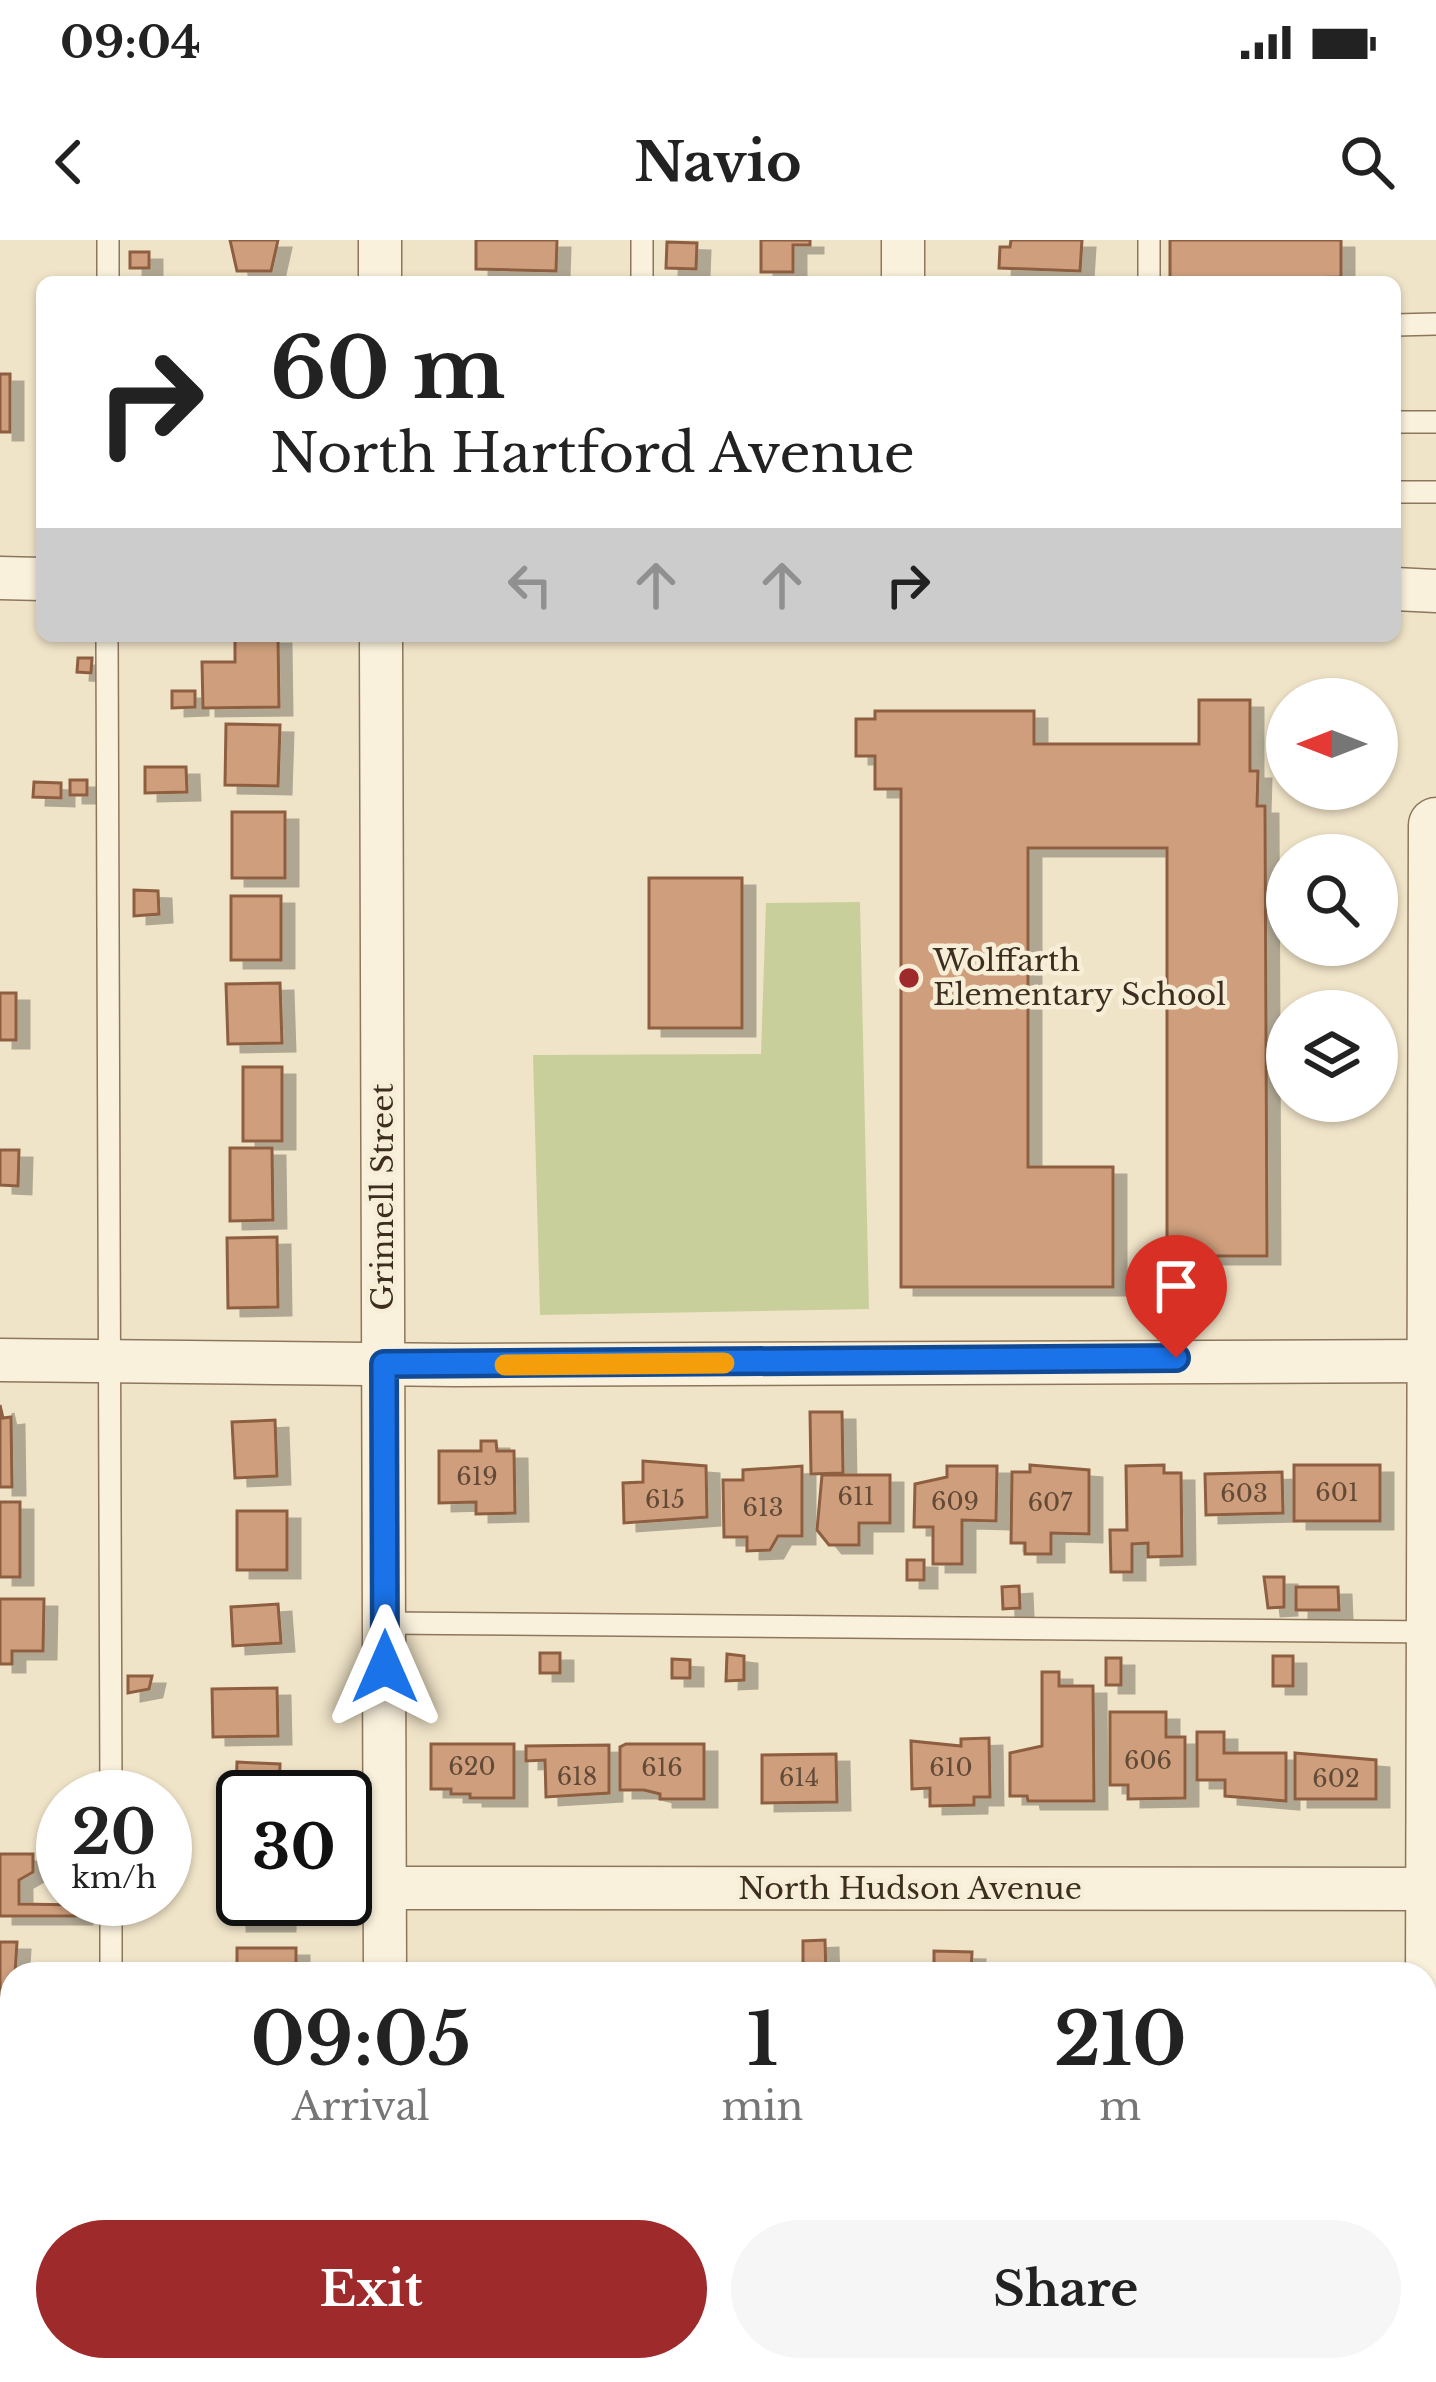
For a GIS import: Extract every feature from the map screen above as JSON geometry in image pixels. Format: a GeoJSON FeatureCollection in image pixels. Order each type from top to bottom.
{"type":"FeatureCollection","features":[{"type":"Feature","properties":{"kind":"street"},"geometry":{"type":"LineString","coordinates":[[380,240],[380,276]]}},
{"type":"Feature","properties":{"kind":"street"},"geometry":{"type":"LineString","coordinates":[[903,240],[903,276]]}},
{"type":"Feature","properties":{"kind":"street"},"geometry":{"type":"LineString","coordinates":[[0,578],[36,579]]}},
{"type":"Feature","properties":{"kind":"street"},"geometry":{"type":"LineString","coordinates":[[1401,589],[1436,591]]}},
{"type":"Feature","properties":{"kind":"street","name":"Grinnell Street"},"geometry":{"type":"LineString","coordinates":[[381,642],[385,1962]]}},
{"type":"Feature","properties":{"kind":"street"},"geometry":{"type":"LineString","coordinates":[[1433,1962],[1436,825]]}},
{"type":"Feature","properties":{"kind":"street"},"geometry":{"type":"LineString","coordinates":[[0,1360],[384,1364],[1434,1360]]}},
{"type":"Feature","properties":{"kind":"street","name":"North Hudson Avenue"},"geometry":{"type":"LineString","coordinates":[[385,1888],[1434,1889]]}},
{"type":"Feature","properties":{"kind":"lane"},"geometry":{"type":"LineString","coordinates":[[108,240],[108,276]]}},
{"type":"Feature","properties":{"kind":"lane"},"geometry":{"type":"LineString","coordinates":[[642,240],[642,276]]}},
{"type":"Feature","properties":{"kind":"lane"},"geometry":{"type":"LineString","coordinates":[[1149,240],[1149,276]]}},
{"type":"Feature","properties":{"kind":"lane"},"geometry":{"type":"LineString","coordinates":[[1401,325],[1436,324]]}},
{"type":"Feature","properties":{"kind":"lane"},"geometry":{"type":"LineString","coordinates":[[1401,422],[1436,422]]}},
{"type":"Feature","properties":{"kind":"lane"},"geometry":{"type":"LineString","coordinates":[[1401,492],[1436,492]]}},
{"type":"Feature","properties":{"kind":"lane"},"geometry":{"type":"LineString","coordinates":[[107,642],[111,1770]]}},
{"type":"Feature","properties":{"kind":"lane"},"geometry":{"type":"LineString","coordinates":[[385,1623],[1434,1613]]}},
{"type":"Feature","properties":{"kind":"lane"},"geometry":{"type":"LineString","coordinates":[[111,1926],[111,1962]]}},
{"type":"Feature","properties":{"kind":"green space"},"geometry":{"type":"Polygon","coordinates":[[[860,902],[869,1309],[540,1315],[533,1055],[761,1054],[766,903],[860,902]]]}},
{"type":"Feature","properties":{"kind":"building"},"geometry":{"type":"Polygon","coordinates":[[[230,240],[278,240],[271,271],[237,271],[230,240]]]}},
{"type":"Feature","properties":{"kind":"building"},"geometry":{"type":"Polygon","coordinates":[[[476,240],[557,240],[556,271],[476,269],[476,240]]]}},
{"type":"Feature","properties":{"kind":"building"},"geometry":{"type":"Polygon","coordinates":[[[761,240],[810,240],[810,245],[793,245],[793,272],[761,272],[761,240]]]}},
{"type":"Feature","properties":{"kind":"building"},"geometry":{"type":"Polygon","coordinates":[[[1011,240],[1082,240],[1080,271],[999,268],[1000,247],[1010,247],[1011,240]]]}},
{"type":"Feature","properties":{"kind":"building"},"geometry":{"type":"Polygon","coordinates":[[[1170,240],[1341,240],[1341,276],[1170,276],[1170,240]]]}},
{"type":"Feature","properties":{"kind":"building"},"geometry":{"type":"Polygon","coordinates":[[[667,242],[697,243],[696,269],[666,268],[667,242]]]}},
{"type":"Feature","properties":{"kind":"building"},"geometry":{"type":"Polygon","coordinates":[[[130,252],[149,252],[149,268],[130,268],[130,252]]]}},
{"type":"Feature","properties":{"kind":"building"},"geometry":{"type":"Polygon","coordinates":[[[0,374],[10,374],[10,432],[0,432],[0,374]]]}},
{"type":"Feature","properties":{"kind":"building"},"geometry":{"type":"Polygon","coordinates":[[[235,642],[278,642],[279,707],[203,708],[202,662],[235,662],[235,642]]]}},
{"type":"Feature","properties":{"kind":"building"},"geometry":{"type":"Polygon","coordinates":[[[78,658],[92,658],[91,673],[77,672],[78,658]]]}},
{"type":"Feature","properties":{"kind":"building"},"geometry":{"type":"Polygon","coordinates":[[[172,691],[195,691],[195,707],[172,708],[172,691]]]}},
{"type":"Feature","properties":{"kind":"building"},"geometry":{"type":"Polygon","coordinates":[[[1199,700],[1250,700],[1250,771],[1258,771],[1257,806],[1265,806],[1267,1256],[1167,1256],[1167,848],[1028,848],[1028,1167],[1113,1167],[1113,1287],[901,1287],[901,789],[875,789],[875,756],[856,756],[856,719],[875,719],[875,711],[1034,711],[1034,744],[1199,744],[1199,700]]]}},
{"type":"Feature","properties":{"kind":"building"},"geometry":{"type":"Polygon","coordinates":[[[226,724],[280,725],[278,786],[225,785],[226,724]]]}},
{"type":"Feature","properties":{"kind":"building"},"geometry":{"type":"Polygon","coordinates":[[[145,767],[186,767],[187,792],[145,793],[145,767]]]}},
{"type":"Feature","properties":{"kind":"building"},"geometry":{"type":"Polygon","coordinates":[[[70,780],[87,780],[87,795],[70,795],[70,780]]]}},
{"type":"Feature","properties":{"kind":"building"},"geometry":{"type":"Polygon","coordinates":[[[34,782],[61,783],[61,798],[33,797],[34,782]]]}},
{"type":"Feature","properties":{"kind":"building"},"geometry":{"type":"Polygon","coordinates":[[[232,812],[285,812],[285,878],[232,878],[232,812]]]}},
{"type":"Feature","properties":{"kind":"building"},"geometry":{"type":"Polygon","coordinates":[[[649,878],[742,878],[742,1028],[649,1028],[649,878]]]}},
{"type":"Feature","properties":{"kind":"building"},"geometry":{"type":"Polygon","coordinates":[[[134,890],[158,891],[159,914],[134,916],[134,890]]]}},
{"type":"Feature","properties":{"kind":"building"},"geometry":{"type":"Polygon","coordinates":[[[231,896],[281,896],[281,960],[231,960],[231,896]]]}},
{"type":"Feature","properties":{"kind":"building"},"geometry":{"type":"Polygon","coordinates":[[[280,983],[282,1043],[228,1044],[226,984],[280,983]]]}},
{"type":"Feature","properties":{"kind":"building"},"geometry":{"type":"Polygon","coordinates":[[[0,993],[16,993],[16,1040],[0,1040],[0,993]]]}},
{"type":"Feature","properties":{"kind":"building"},"geometry":{"type":"Polygon","coordinates":[[[243,1067],[282,1067],[282,1141],[243,1141],[243,1067]]]}},
{"type":"Feature","properties":{"kind":"building"},"geometry":{"type":"Polygon","coordinates":[[[230,1148],[272,1148],[273,1220],[230,1221],[230,1148]]]}},
{"type":"Feature","properties":{"kind":"building"},"geometry":{"type":"Polygon","coordinates":[[[0,1150],[19,1150],[18,1186],[0,1185],[0,1150]]]}},
{"type":"Feature","properties":{"kind":"building"},"geometry":{"type":"Polygon","coordinates":[[[277,1237],[278,1307],[228,1308],[227,1238],[277,1237]]]}},
{"type":"Feature","properties":{"kind":"building"},"geometry":{"type":"Polygon","coordinates":[[[0,1405],[3,1418],[11,1417],[12,1487],[0,1487],[0,1405]]]}},
{"type":"Feature","properties":{"kind":"building"},"geometry":{"type":"Polygon","coordinates":[[[810,1412],[842,1412],[843,1473],[811,1474],[810,1412]]]}},
{"type":"Feature","properties":{"kind":"building"},"geometry":{"type":"Polygon","coordinates":[[[275,1420],[277,1476],[235,1478],[232,1422],[275,1420]]]}},
{"type":"Feature","properties":{"kind":"building"},"geometry":{"type":"Polygon","coordinates":[[[481,1441],[496,1441],[497,1451],[514,1451],[515,1513],[476,1514],[476,1502],[439,1503],[439,1451],[481,1451],[481,1441]]]}},
{"type":"Feature","properties":{"kind":"building"},"geometry":{"type":"Polygon","coordinates":[[[643,1461],[706,1466],[707,1517],[624,1523],[623,1483],[643,1482],[643,1461]]]}},
{"type":"Feature","properties":{"kind":"building"},"geometry":{"type":"Polygon","coordinates":[[[1030,1465],[1089,1470],[1089,1534],[1051,1533],[1051,1554],[1025,1554],[1025,1543],[1011,1543],[1012,1472],[1030,1472],[1030,1465]]]}},
{"type":"Feature","properties":{"kind":"building"},"geometry":{"type":"Polygon","coordinates":[[[1164,1465],[1164,1473],[1181,1473],[1182,1556],[1148,1557],[1148,1543],[1132,1544],[1132,1572],[1111,1572],[1110,1530],[1127,1530],[1126,1466],[1164,1465]]]}},
{"type":"Feature","properties":{"kind":"building"},"geometry":{"type":"Polygon","coordinates":[[[1294,1465],[1380,1465],[1380,1521],[1294,1521],[1294,1465]]]}},
{"type":"Feature","properties":{"kind":"building"},"geometry":{"type":"Polygon","coordinates":[[[802,1466],[802,1536],[778,1536],[770,1550],[747,1551],[747,1537],[724,1537],[723,1480],[743,1480],[743,1470],[802,1466]]]}},
{"type":"Feature","properties":{"kind":"building"},"geometry":{"type":"Polygon","coordinates":[[[947,1466],[997,1466],[996,1521],[962,1520],[962,1564],[933,1564],[933,1527],[914,1527],[915,1484],[947,1477],[947,1466]]]}},
{"type":"Feature","properties":{"kind":"building"},"geometry":{"type":"Polygon","coordinates":[[[1282,1472],[1283,1513],[1206,1515],[1205,1474],[1282,1472]]]}},
{"type":"Feature","properties":{"kind":"building"},"geometry":{"type":"Polygon","coordinates":[[[822,1475],[890,1475],[890,1523],[859,1523],[859,1545],[829,1545],[817,1530],[822,1475]]]}},
{"type":"Feature","properties":{"kind":"building"},"geometry":{"type":"Polygon","coordinates":[[[0,1502],[20,1502],[20,1577],[0,1577],[0,1502]]]}},
{"type":"Feature","properties":{"kind":"building"},"geometry":{"type":"Polygon","coordinates":[[[237,1511],[287,1511],[287,1570],[237,1570],[237,1511]]]}},
{"type":"Feature","properties":{"kind":"building"},"geometry":{"type":"Polygon","coordinates":[[[907,1560],[924,1560],[924,1580],[907,1580],[907,1560]]]}},
{"type":"Feature","properties":{"kind":"building"},"geometry":{"type":"Polygon","coordinates":[[[1264,1577],[1284,1577],[1284,1607],[1268,1608],[1264,1577]]]}},
{"type":"Feature","properties":{"kind":"building"},"geometry":{"type":"Polygon","coordinates":[[[1019,1586],[1020,1608],[1003,1609],[1002,1587],[1019,1586]]]}},
{"type":"Feature","properties":{"kind":"building"},"geometry":{"type":"Polygon","coordinates":[[[1296,1587],[1338,1587],[1339,1610],[1296,1610],[1296,1587]]]}},
{"type":"Feature","properties":{"kind":"building"},"geometry":{"type":"Polygon","coordinates":[[[0,1599],[44,1599],[43,1651],[12,1651],[12,1664],[0,1664],[0,1599]]]}},
{"type":"Feature","properties":{"kind":"building"},"geometry":{"type":"Polygon","coordinates":[[[278,1604],[281,1643],[233,1646],[231,1607],[278,1604]]]}},
{"type":"Feature","properties":{"kind":"building"},"geometry":{"type":"Polygon","coordinates":[[[540,1653],[560,1653],[560,1673],[540,1673],[540,1653]]]}},
{"type":"Feature","properties":{"kind":"building"},"geometry":{"type":"Polygon","coordinates":[[[727,1654],[744,1656],[744,1680],[726,1681],[727,1654]]]}},
{"type":"Feature","properties":{"kind":"building"},"geometry":{"type":"Polygon","coordinates":[[[1273,1656],[1293,1656],[1293,1686],[1273,1686],[1273,1656]]]}},
{"type":"Feature","properties":{"kind":"building"},"geometry":{"type":"Polygon","coordinates":[[[1106,1658],[1121,1658],[1121,1685],[1106,1685],[1106,1658]]]}},
{"type":"Feature","properties":{"kind":"building"},"geometry":{"type":"Polygon","coordinates":[[[672,1659],[690,1660],[690,1678],[672,1678],[672,1659]]]}},
{"type":"Feature","properties":{"kind":"building"},"geometry":{"type":"Polygon","coordinates":[[[1042,1672],[1059,1672],[1059,1686],[1093,1686],[1094,1801],[1028,1801],[1027,1796],[1010,1796],[1010,1753],[1042,1746],[1042,1672]]]}},
{"type":"Feature","properties":{"kind":"building"},"geometry":{"type":"Polygon","coordinates":[[[128,1676],[152,1676],[149,1689],[128,1693],[128,1676]]]}},
{"type":"Feature","properties":{"kind":"building"},"geometry":{"type":"Polygon","coordinates":[[[277,1688],[278,1736],[213,1737],[212,1689],[277,1688]]]}},
{"type":"Feature","properties":{"kind":"building"},"geometry":{"type":"Polygon","coordinates":[[[1110,1712],[1166,1712],[1166,1737],[1185,1737],[1185,1798],[1128,1799],[1128,1785],[1110,1785],[1110,1712]]]}},
{"type":"Feature","properties":{"kind":"building"},"geometry":{"type":"Polygon","coordinates":[[[1197,1732],[1224,1732],[1224,1753],[1286,1753],[1286,1801],[1225,1796],[1225,1780],[1197,1780],[1197,1732]]]}},
{"type":"Feature","properties":{"kind":"building"},"geometry":{"type":"Polygon","coordinates":[[[989,1738],[990,1797],[974,1797],[974,1805],[930,1806],[930,1788],[912,1789],[911,1741],[961,1746],[961,1739],[989,1738]]]}},
{"type":"Feature","properties":{"kind":"building"},"geometry":{"type":"Polygon","coordinates":[[[431,1744],[514,1744],[514,1798],[470,1798],[470,1794],[451,1794],[451,1789],[431,1789],[431,1744]]]}},
{"type":"Feature","properties":{"kind":"building"},"geometry":{"type":"Polygon","coordinates":[[[704,1744],[704,1799],[660,1799],[660,1794],[644,1790],[620,1790],[620,1747],[704,1744]]]}},
{"type":"Feature","properties":{"kind":"building"},"geometry":{"type":"Polygon","coordinates":[[[609,1745],[609,1793],[546,1797],[545,1760],[526,1761],[526,1746],[609,1745]]]}},
{"type":"Feature","properties":{"kind":"building"},"geometry":{"type":"Polygon","coordinates":[[[1295,1753],[1376,1760],[1376,1799],[1295,1799],[1295,1753]]]}},
{"type":"Feature","properties":{"kind":"building"},"geometry":{"type":"Polygon","coordinates":[[[836,1754],[837,1802],[762,1803],[762,1755],[836,1754]]]}},
{"type":"Feature","properties":{"kind":"building"},"geometry":{"type":"Polygon","coordinates":[[[237,1762],[280,1764],[280,1770],[237,1770],[237,1762]]]}},
{"type":"Feature","properties":{"kind":"building"},"geometry":{"type":"Polygon","coordinates":[[[0,1854],[33,1854],[33,1872],[19,1880],[19,1904],[36,1904],[36,1916],[0,1916],[0,1854]]]}},
{"type":"Feature","properties":{"kind":"building"},"geometry":{"type":"Polygon","coordinates":[[[825,1940],[826,1962],[803,1962],[803,1941],[825,1940]]]}},
{"type":"Feature","properties":{"kind":"building"},"geometry":{"type":"Polygon","coordinates":[[[0,1942],[17,1942],[16,1962],[0,1962],[0,1942]]]}},
{"type":"Feature","properties":{"kind":"building"},"geometry":{"type":"Polygon","coordinates":[[[237,1948],[296,1948],[296,1962],[237,1962],[237,1948]]]}},
{"type":"Feature","properties":{"kind":"building"},"geometry":{"type":"Polygon","coordinates":[[[934,1951],[972,1952],[972,1962],[934,1962],[934,1951]]]}},
{"type":"Feature","properties":{"kind":"slow traffic"},"geometry":{"type":"LineString","coordinates":[[505,1365],[724,1363]]}},
{"type":"Feature","properties":{"kind":"place","name":"Wolffarth Elementary School"},"geometry":{"type":"Point","coordinates":[909,978]}},
{"type":"Feature","properties":{"kind":"route"},"geometry":{"type":"LineString","coordinates":[[385,1667],[384,1364],[1176,1358]]}}]}
